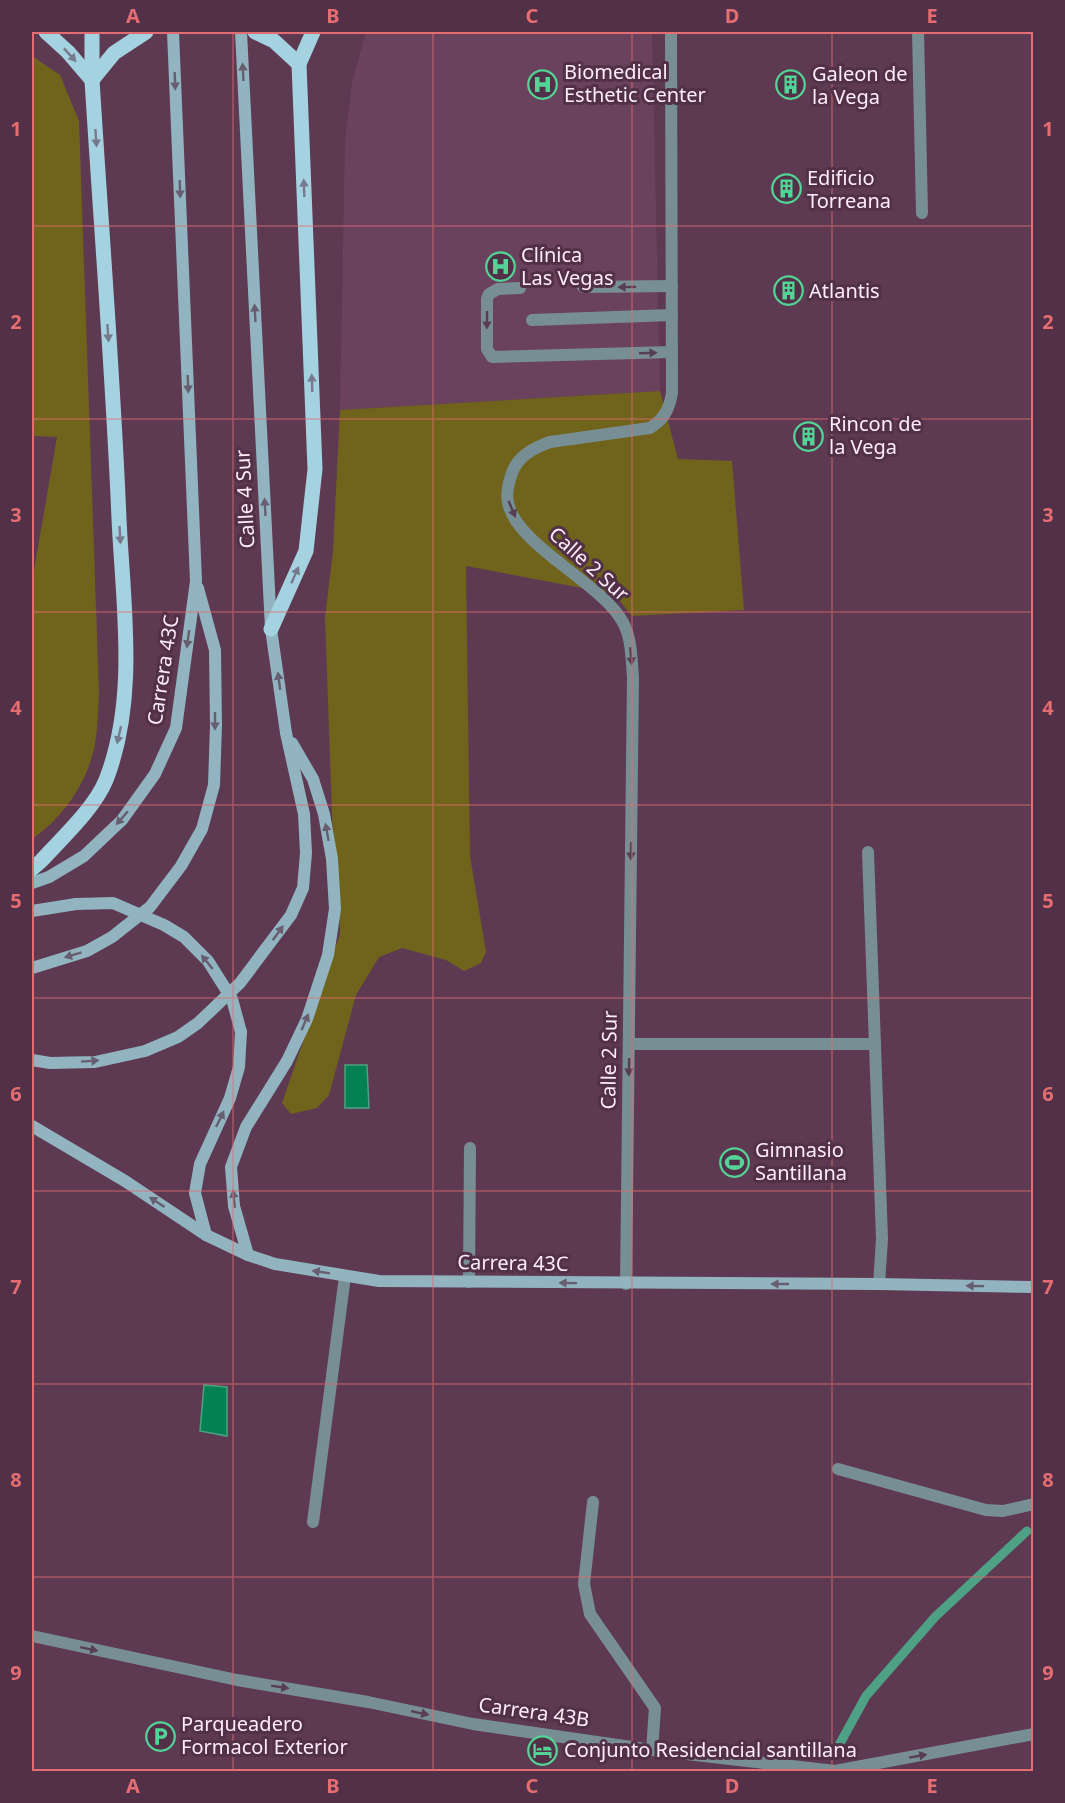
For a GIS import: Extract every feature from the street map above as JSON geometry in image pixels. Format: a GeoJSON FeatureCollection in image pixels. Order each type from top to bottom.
{"type":"FeatureCollection","features":[{"type":"Feature","properties":{"kind":"main road"},"geometry":{"type":"LineString","coordinates":[[45,32],[68,52],[92,80]]}},
{"type":"Feature","properties":{"kind":"main road"},"geometry":{"type":"LineString","coordinates":[[32,868],[41,861],[92,803],[105,782],[123,718],[127,677],[92,80],[92,32]]}},
{"type":"Feature","properties":{"kind":"main road"},"geometry":{"type":"LineString","coordinates":[[92,80],[114,53],[146,32]]}},
{"type":"Feature","properties":{"kind":"main road"},"geometry":{"type":"LineString","coordinates":[[32,968],[87,951],[112,937],[150,907],[181,866],[202,829],[214,784],[215,650],[196,581],[173,32]]}},
{"type":"Feature","properties":{"kind":"main road","name":"Calle 4 Sur"},"geometry":{"type":"LineString","coordinates":[[32,1060],[50,1063],[95,1062],[146,1051],[178,1037],[198,1023],[240,983],[291,915],[303,888],[306,854],[304,814],[286,733],[272,629],[241,32]]}},
{"type":"Feature","properties":{"kind":"main road"},"geometry":{"type":"LineString","coordinates":[[255,32],[274,40],[299,64]]}},
{"type":"Feature","properties":{"kind":"main road"},"geometry":{"type":"LineString","coordinates":[[272,629],[306,551],[315,469],[299,64],[313,32]]}},
{"type":"Feature","properties":{"kind":"main road","name":"Carrera 43C"},"geometry":{"type":"LineString","coordinates":[[32,883],[49,877],[84,856],[122,819],[155,774],[176,728],[196,581]]}},
{"type":"Feature","properties":{"kind":"main road"},"geometry":{"type":"LineString","coordinates":[[248,1255],[234,1206],[231,1167],[246,1127],[287,1061],[307,1019],[328,955],[335,909],[332,859],[324,814],[313,779],[286,733]]}},
{"type":"Feature","properties":{"kind":"main road"},"geometry":{"type":"LineString","coordinates":[[32,911],[76,904],[112,903],[164,925],[184,937],[208,961],[232,999],[242,1032],[239,1067],[230,1098],[200,1164],[195,1193],[206,1234]]}},
{"type":"Feature","properties":{"kind":"main road","name":"Carrera 43C"},"geometry":{"type":"LineString","coordinates":[[32,1125],[125,1181],[206,1234],[248,1255],[275,1264],[379,1281],[1034,1287]]}},
{"type":"Feature","properties":{"kind":"street","name":"Calle 2 Sur"},"geometry":{"type":"LineString","coordinates":[[626,1284],[633,677],[629,635],[619,616],[601,596],[534,542],[519,524],[508,504],[507,488],[512,470],[522,456],[536,447],[550,442],[650,428],[661,421],[670,408],[672,393],[671,32]]}},
{"type":"Feature","properties":{"kind":"street"},"geometry":{"type":"LineString","coordinates":[[918,32],[922,213]]}},
{"type":"Feature","properties":{"kind":"street"},"geometry":{"type":"LineString","coordinates":[[583,287],[672,286]]}},
{"type":"Feature","properties":{"kind":"street"},"geometry":{"type":"LineString","coordinates":[[520,288],[498,289],[489,294],[487,299],[487,349],[492,357],[672,352]]}},
{"type":"Feature","properties":{"kind":"street"},"geometry":{"type":"LineString","coordinates":[[532,320],[672,315]]}},
{"type":"Feature","properties":{"kind":"street"},"geometry":{"type":"LineString","coordinates":[[868,852],[882,1239],[879,1284]]}},
{"type":"Feature","properties":{"kind":"street"},"geometry":{"type":"LineString","coordinates":[[629,1044],[875,1044]]}},
{"type":"Feature","properties":{"kind":"street"},"geometry":{"type":"LineString","coordinates":[[469,1282],[470,1148]]}},
{"type":"Feature","properties":{"kind":"street"},"geometry":{"type":"LineString","coordinates":[[313,1522],[345,1275]]}},
{"type":"Feature","properties":{"kind":"street"},"geometry":{"type":"LineString","coordinates":[[838,1469],[986,1510],[1003,1511],[1034,1504]]}},
{"type":"Feature","properties":{"kind":"street"},"geometry":{"type":"LineString","coordinates":[[593,1502],[584,1584],[590,1614],[655,1708],[652,1750]]}},
{"type":"Feature","properties":{"kind":"street","name":"Carrera 43B"},"geometry":{"type":"LineString","coordinates":[[32,1636],[237,1680],[368,1702],[473,1724],[652,1750],[835,1771],[1034,1734]]}},
{"type":"Feature","properties":{"kind":"shaded area","name":"Clínica Las Vegas"},"geometry":{"type":"Polygon","coordinates":[[[366,32],[652,32],[660,391],[340,410],[345,141],[352,83],[366,32]]]}},
{"type":"Feature","properties":{"kind":"shaded area"},"geometry":{"type":"Polygon","coordinates":[[[32,56],[60,75],[79,121],[99,693],[96,738],[87,772],[64,810],[32,839],[32,582],[57,437],[32,436],[32,56]]]}},
{"type":"Feature","properties":{"kind":"shaded area"},"geometry":{"type":"Polygon","coordinates":[[[660,391],[678,459],[732,461],[744,610],[632,616],[614,594],[466,566],[470,856],[486,952],[481,963],[464,971],[446,960],[402,948],[379,957],[356,995],[329,1095],[317,1108],[291,1114],[282,1103],[340,934],[339,884],[333,841],[325,618],[333,551],[340,410],[660,391]]]}},
{"type":"Feature","properties":{"kind":"shaded area"},"geometry":{"type":"Polygon","coordinates":[[[345,1065],[367,1065],[369,1108],[345,1108],[345,1065]]]}},
{"type":"Feature","properties":{"kind":"shaded area"},"geometry":{"type":"Polygon","coordinates":[[[204,1385],[227,1387],[227,1436],[200,1431],[204,1385]]]}},
{"type":"Feature","properties":{"kind":"waterway"},"geometry":{"type":"LineString","coordinates":[[838,1747],[866,1696],[935,1617],[1027,1531]]}},
{"type":"Feature","properties":{"kind":"place","name":"Biomedical Esthetic Center"},"geometry":{"type":"Point","coordinates":[543,84]}},
{"type":"Feature","properties":{"kind":"place","name":"Galeon de la Vega"},"geometry":{"type":"Point","coordinates":[791,85]}},
{"type":"Feature","properties":{"kind":"place","name":"Edificio Torreana"},"geometry":{"type":"Point","coordinates":[786,189]}},
{"type":"Feature","properties":{"kind":"place","name":"Clínica Las Vegas"},"geometry":{"type":"Point","coordinates":[500,266]}},
{"type":"Feature","properties":{"kind":"place","name":"Atlantis"},"geometry":{"type":"Point","coordinates":[788,291]}},
{"type":"Feature","properties":{"kind":"place","name":"Rincon de la Vega"},"geometry":{"type":"Point","coordinates":[808,436]}},
{"type":"Feature","properties":{"kind":"place","name":"Gimnasio Santillana"},"geometry":{"type":"Point","coordinates":[734,1162]}},
{"type":"Feature","properties":{"kind":"place","name":"Parqueadero Formacol Exterior"},"geometry":{"type":"Point","coordinates":[160,1736]}},
{"type":"Feature","properties":{"kind":"place","name":"Conjunto Residencial santillana"},"geometry":{"type":"Point","coordinates":[543,1750]}}]}
